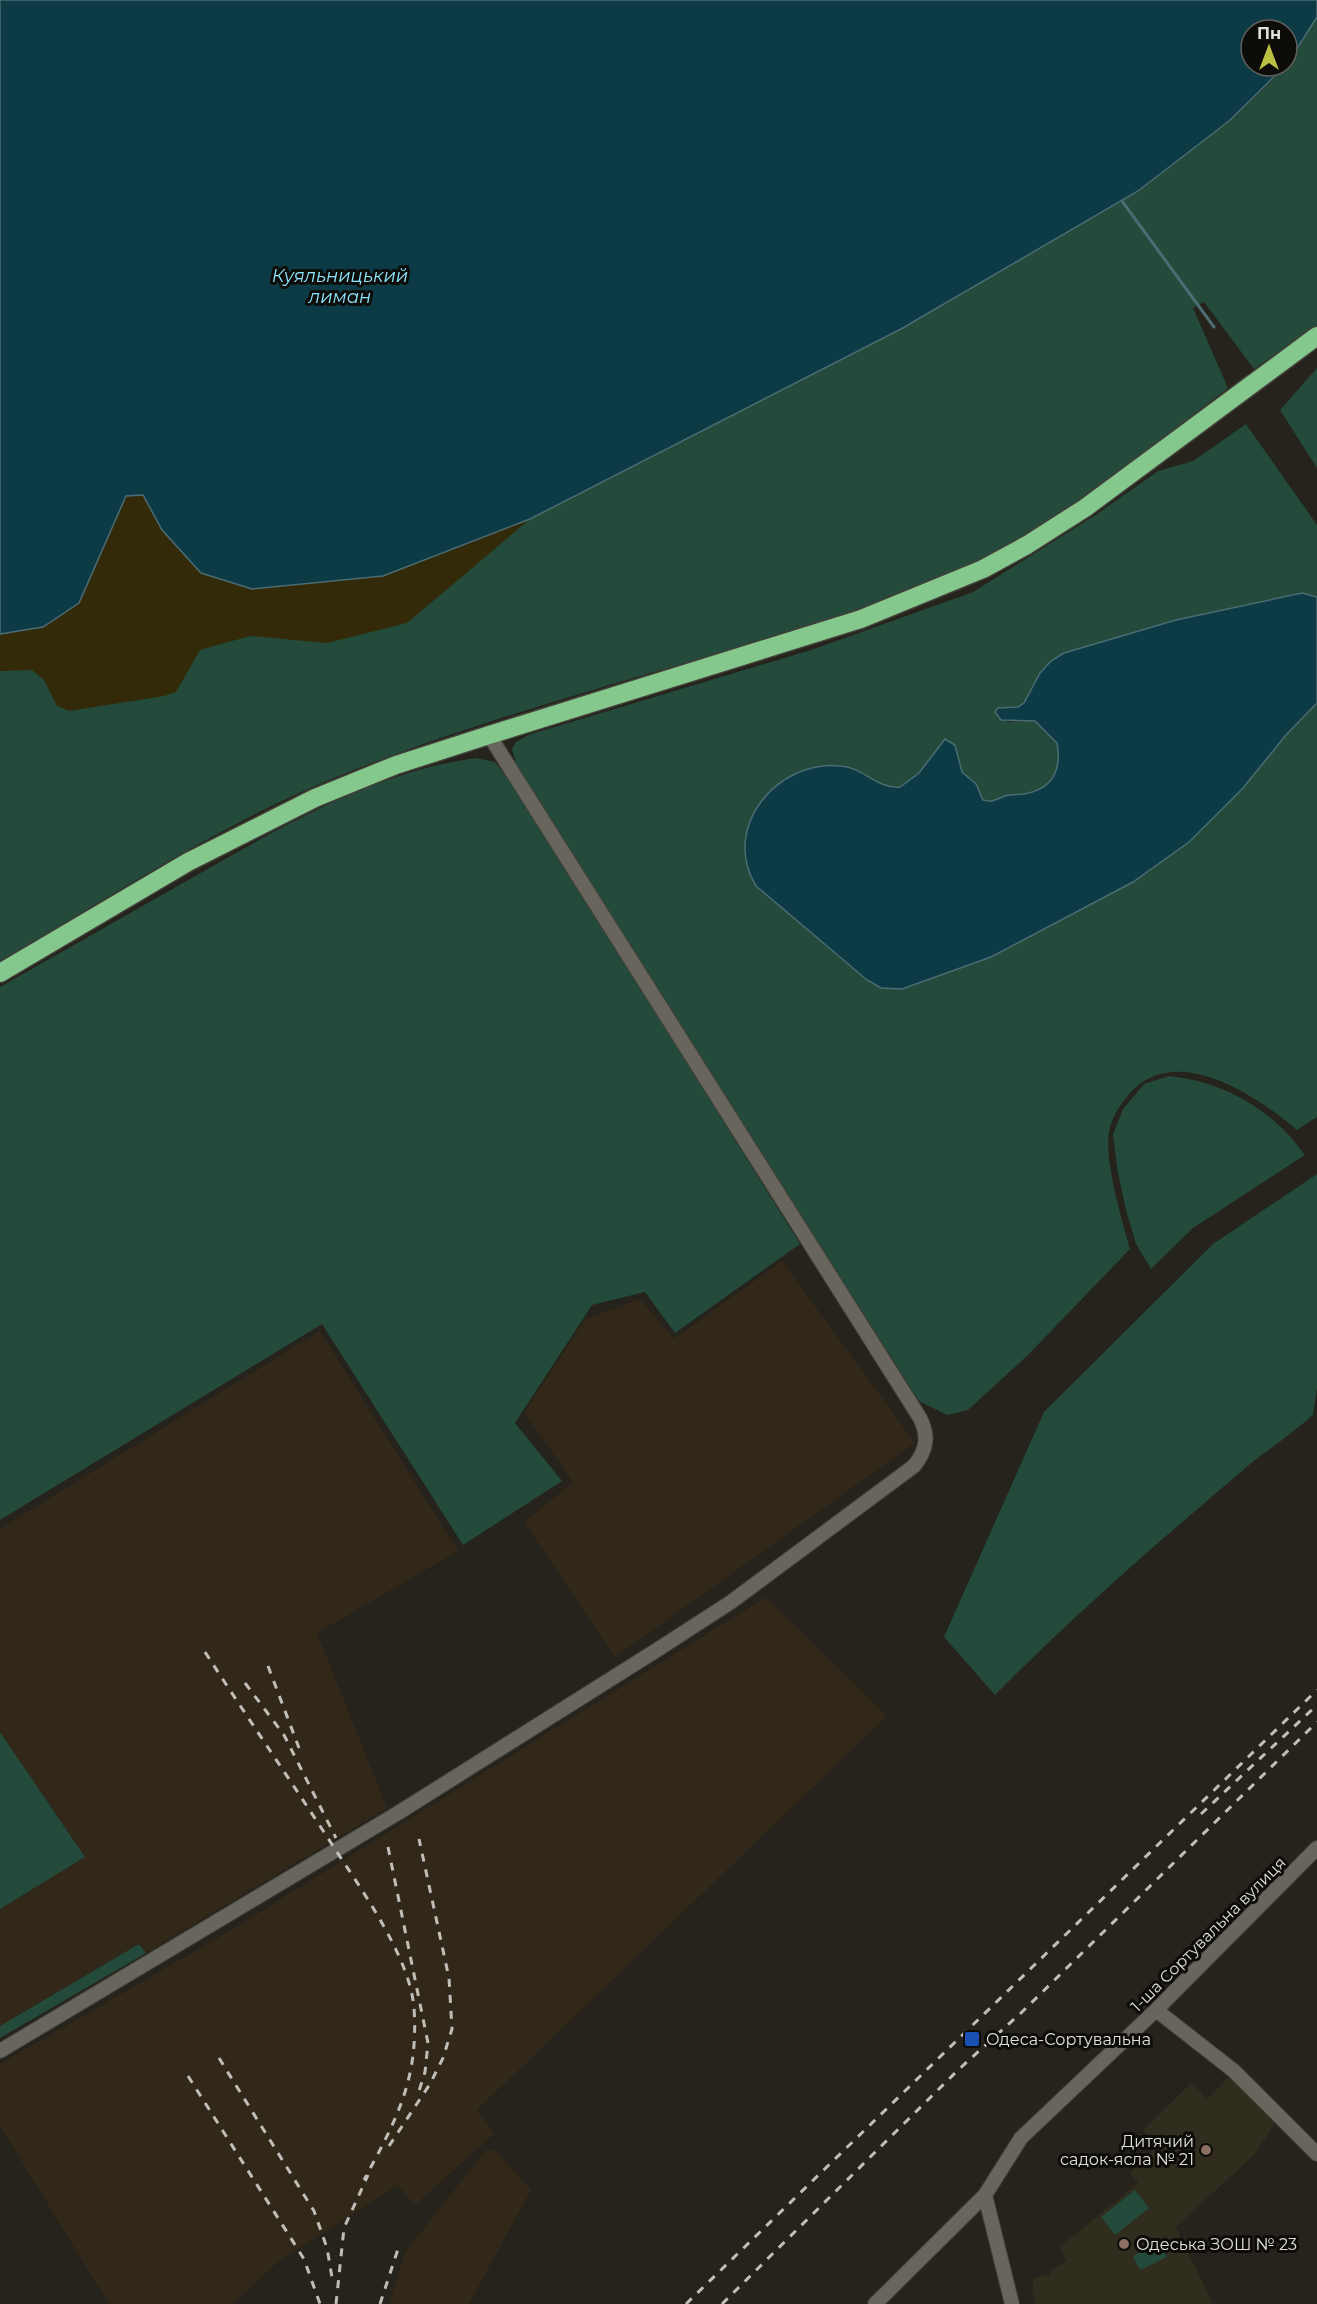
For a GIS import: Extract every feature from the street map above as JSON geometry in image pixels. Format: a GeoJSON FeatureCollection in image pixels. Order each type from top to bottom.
{"type":"FeatureCollection","features":[{"type":"Feature","properties":{"kind":"highway"},"geometry":{"type":"LineString","coordinates":[[0,973],[188,862],[315,798],[396,765],[861,619],[983,569],[1027,545],[1085,508],[1317,336]]}},
{"type":"Feature","properties":{"kind":"street"},"geometry":{"type":"LineString","coordinates":[[0,2051],[398,1813],[722,1607],[914,1466],[925,1448],[926,1436],[920,1418],[489,735]]}},
{"type":"Feature","properties":{"kind":"street","name":"1-ша Сортувальна вулиця"},"geometry":{"type":"LineString","coordinates":[[875,2304],[985,2195],[1021,2138],[1156,2010],[1317,1848]]}},
{"type":"Feature","properties":{"kind":"street"},"geometry":{"type":"LineString","coordinates":[[1156,2010],[1234,2071],[1317,2154]]}},
{"type":"Feature","properties":{"kind":"street"},"geometry":{"type":"LineString","coordinates":[[985,2195],[1012,2304]]}},
{"type":"Feature","properties":{"kind":"shaded area"},"geometry":{"type":"Polygon","coordinates":[[[782,1261],[915,1443],[615,1657],[524,1522],[573,1482],[524,1412],[586,1319],[640,1299],[674,1339],[782,1261]]]}},
{"type":"Feature","properties":{"kind":"shaded area"},"geometry":{"type":"Polygon","coordinates":[[[320,1331],[458,1551],[317,1633],[387,1808],[146,1953],[139,1944],[0,2026],[0,1909],[85,1857],[0,1732],[0,1529],[320,1331]]]}},
{"type":"Feature","properties":{"kind":"shaded area"},"geometry":{"type":"Polygon","coordinates":[[[766,1597],[887,1716],[477,2110],[494,2134],[415,2205],[398,2185],[278,2262],[233,2304],[109,2304],[0,2126],[0,2064],[228,1932],[766,1597]]]}},
{"type":"Feature","properties":{"kind":"shaded area"},"geometry":{"type":"Polygon","coordinates":[[[1229,2077],[1275,2123],[1255,2154],[1176,2227],[1213,2304],[1035,2304],[1032,2292],[1034,2278],[1050,2274],[1050,2271],[1066,2261],[1060,2247],[1138,2183],[1130,2173],[1157,2145],[1143,2130],[1192,2082],[1207,2099],[1229,2077]]]}},
{"type":"Feature","properties":{"kind":"shaded area"},"geometry":{"type":"Polygon","coordinates":[[[486,2150],[496,2151],[531,2190],[469,2304],[389,2304],[405,2252],[486,2150]]]}},
{"type":"Feature","properties":{"kind":"green space"},"geometry":{"type":"Polygon","coordinates":[[[1317,17],[1317,325],[1254,369],[1204,302],[1193,308],[1228,388],[1114,475],[1054,516],[992,553],[884,601],[771,638],[482,724],[398,753],[310,788],[174,858],[0,961],[0,634],[43,627],[529,519],[901,329],[1138,191],[1229,121],[1274,78],[1299,78],[1299,46],[1317,17]]]}},
{"type":"Feature","properties":{"kind":"green space"},"geometry":{"type":"Polygon","coordinates":[[[1317,368],[1317,468],[1280,410],[1317,368]]]}},
{"type":"Feature","properties":{"kind":"green space"},"geometry":{"type":"Polygon","coordinates":[[[1246,424],[1317,525],[1317,597],[1301,593],[1176,620],[1064,653],[1051,661],[1040,673],[1024,703],[1019,707],[1002,707],[1007,722],[1035,721],[1057,743],[1058,762],[1053,777],[1042,788],[1034,792],[1007,795],[992,801],[983,800],[976,784],[962,772],[957,753],[945,739],[919,773],[900,787],[881,785],[861,772],[770,792],[761,805],[756,886],[867,980],[902,989],[991,957],[1133,882],[1189,841],[1243,788],[1286,735],[1317,703],[1317,1117],[1297,1130],[1239,1090],[1193,1073],[1171,1072],[1150,1078],[1131,1092],[1112,1121],[1108,1144],[1115,1190],[1130,1249],[1027,1356],[968,1410],[947,1415],[919,1401],[518,771],[512,749],[516,742],[528,735],[814,649],[973,592],[1097,514],[1158,471],[1193,461],[1246,424]]]}},
{"type":"Feature","properties":{"kind":"green space"},"geometry":{"type":"Polygon","coordinates":[[[476,758],[495,762],[517,790],[800,1244],[675,1333],[645,1292],[592,1305],[515,1423],[562,1481],[463,1545],[322,1324],[0,1520],[0,987],[263,838],[331,803],[402,775],[476,758]]]}},
{"type":"Feature","properties":{"kind":"green space"},"geometry":{"type":"Polygon","coordinates":[[[1169,1076],[1209,1084],[1246,1100],[1278,1124],[1305,1155],[1193,1228],[1151,1269],[1136,1244],[1126,1210],[1113,1134],[1123,1109],[1144,1084],[1169,1076]]]}},
{"type":"Feature","properties":{"kind":"green space"},"geometry":{"type":"Polygon","coordinates":[[[1317,1174],[1317,1388],[1313,1415],[1251,1464],[1147,1553],[1085,1608],[995,1695],[944,1637],[1044,1412],[1213,1244],[1317,1174]]]}},
{"type":"Feature","properties":{"kind":"green space"},"geometry":{"type":"Polygon","coordinates":[[[0,1732],[85,1857],[0,1909],[0,1732]]]}},
{"type":"Feature","properties":{"kind":"green space"},"geometry":{"type":"Polygon","coordinates":[[[139,1944],[146,1953],[0,2038],[0,2026],[139,1944]]]}},
{"type":"Feature","properties":{"kind":"green space"},"geometry":{"type":"Polygon","coordinates":[[[1135,2190],[1149,2208],[1115,2235],[1101,2217],[1135,2190]]]}},
{"type":"Feature","properties":{"kind":"green space"},"geometry":{"type":"Polygon","coordinates":[[[1160,2242],[1167,2257],[1140,2270],[1133,2256],[1160,2242]]]}},
{"type":"Feature","properties":{"kind":"sand"},"geometry":{"type":"Polygon","coordinates":[[[143,495],[162,530],[383,576],[530,519],[407,623],[327,643],[250,636],[200,650],[176,692],[164,696],[69,711],[57,706],[44,680],[32,670],[0,671],[0,634],[43,627],[79,603],[125,496],[143,495]]]}},
{"type":"Feature","properties":{"kind":"water","name":"Куяльницький лиман"},"geometry":{"type":"Polygon","coordinates":[[[0,0],[1317,0],[1317,17],[1299,45],[1299,18],[1239,18],[1239,78],[1273,78],[1229,121],[1138,191],[901,329],[530,519],[383,576],[252,589],[201,573],[162,530],[143,495],[126,496],[79,603],[43,627],[0,634],[0,0]]]}},
{"type":"Feature","properties":{"kind":"water"},"geometry":{"type":"Polygon","coordinates":[[[1302,593],[1317,597],[1317,703],[1286,735],[1243,788],[1189,842],[1133,882],[991,957],[902,989],[881,988],[867,980],[756,886],[747,864],[745,841],[750,820],[761,801],[777,785],[796,774],[818,767],[841,766],[857,770],[884,785],[900,787],[919,773],[945,739],[955,745],[962,772],[976,784],[983,800],[992,801],[1007,795],[1034,792],[1042,788],[1053,777],[1058,762],[1057,743],[1035,721],[1001,720],[995,712],[998,708],[1018,707],[1024,703],[1040,673],[1051,661],[1064,653],[1176,620],[1302,593]]]}},
{"type":"Feature","properties":{"kind":"waterway"},"geometry":{"type":"LineString","coordinates":[[1122,201],[1214,327]]}},
{"type":"Feature","properties":{"kind":"railway"},"geometry":{"type":"LineString","coordinates":[[205,1652],[370,1903],[394,1946],[411,1988],[415,2034],[409,2078],[395,2118],[364,2180]]}},
{"type":"Feature","properties":{"kind":"railway"},"geometry":{"type":"LineString","coordinates":[[268,1666],[299,1748]]}},
{"type":"Feature","properties":{"kind":"railway"},"geometry":{"type":"LineString","coordinates":[[245,1683],[284,1735],[336,1838]]}},
{"type":"Feature","properties":{"kind":"railway"},"geometry":{"type":"LineString","coordinates":[[686,2304],[1317,1690]]}},
{"type":"Feature","properties":{"kind":"railway"},"geometry":{"type":"LineString","coordinates":[[1201,1814],[1317,1705]]}},
{"type":"Feature","properties":{"kind":"railway"},"geometry":{"type":"LineString","coordinates":[[722,2304],[957,2071],[1022,2012],[1317,1722]]}},
{"type":"Feature","properties":{"kind":"railway"},"geometry":{"type":"LineString","coordinates":[[389,2146],[430,2084],[443,2058],[452,2029],[449,1978],[419,1839]]}},
{"type":"Feature","properties":{"kind":"railway"},"geometry":{"type":"LineString","coordinates":[[388,1847],[428,2043],[425,2072],[419,2091]]}},
{"type":"Feature","properties":{"kind":"railway"},"geometry":{"type":"LineString","coordinates":[[219,2058],[314,2211],[327,2248],[333,2283]]}},
{"type":"Feature","properties":{"kind":"railway"},"geometry":{"type":"LineString","coordinates":[[188,2076],[304,2259],[320,2304]]}},
{"type":"Feature","properties":{"kind":"railway"},"geometry":{"type":"LineString","coordinates":[[336,2304],[344,2228],[368,2175]]}},
{"type":"Feature","properties":{"kind":"railway"},"geometry":{"type":"LineString","coordinates":[[380,2304],[398,2249]]}},
{"type":"Feature","properties":{"kind":"place","name":"Одеса-Сортувальна"},"geometry":{"type":"Point","coordinates":[972,2039]}},
{"type":"Feature","properties":{"kind":"place","name":"Дитячий садок-ясла № 21"},"geometry":{"type":"Point","coordinates":[1206,2150]}},
{"type":"Feature","properties":{"kind":"place","name":"Одеська ЗОШ № 23"},"geometry":{"type":"Point","coordinates":[1124,2244]}}]}
